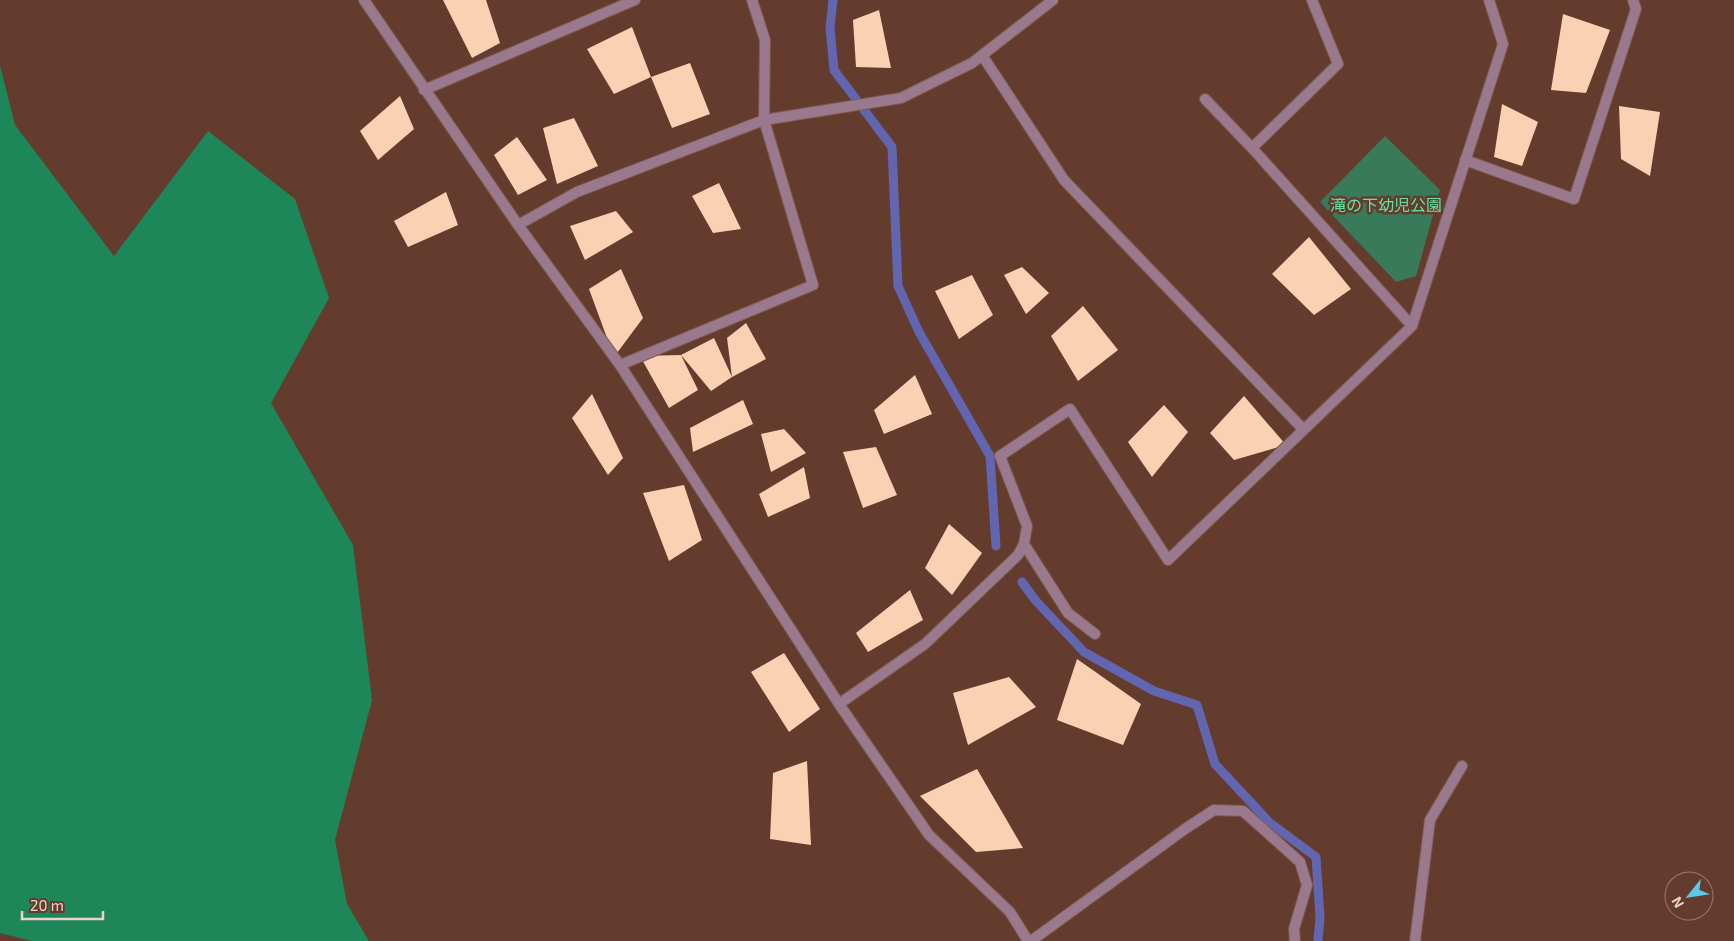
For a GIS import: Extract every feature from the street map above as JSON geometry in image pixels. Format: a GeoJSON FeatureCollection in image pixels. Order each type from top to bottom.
{"type":"FeatureCollection","features":[{"type":"Feature","properties":{"kind":"street"},"geometry":{"type":"LineString","coordinates":[[364,0],[518,225],[620,365],[839,704],[929,835],[1010,912],[1030,941],[1214,810],[1243,812],[1300,862],[1307,886],[1294,930],[1295,941]]}},
{"type":"Feature","properties":{"kind":"street"},"geometry":{"type":"LineString","coordinates":[[424,90],[635,0]]}},
{"type":"Feature","properties":{"kind":"street"},"geometry":{"type":"LineString","coordinates":[[620,365],[813,285],[764,120],[765,40],[752,0]]}},
{"type":"Feature","properties":{"kind":"street"},"geometry":{"type":"LineString","coordinates":[[518,225],[577,192],[764,120],[901,98],[972,63],[1053,0]]}},
{"type":"Feature","properties":{"kind":"street"},"geometry":{"type":"LineString","coordinates":[[1252,148],[1338,64],[1312,0]]}},
{"type":"Feature","properties":{"kind":"street"},"geometry":{"type":"LineString","coordinates":[[839,704],[925,644],[1018,555],[1024,544],[1027,526],[1000,456],[1070,409],[1168,560],[1412,326],[1503,44],[1489,0]]}},
{"type":"Feature","properties":{"kind":"street"},"geometry":{"type":"LineString","coordinates":[[1465,160],[1574,199],[1636,9],[1633,0]]}},
{"type":"Feature","properties":{"kind":"street"},"geometry":{"type":"LineString","coordinates":[[982,55],[1064,180],[1303,429]]}},
{"type":"Feature","properties":{"kind":"street"},"geometry":{"type":"LineString","coordinates":[[1205,99],[1252,148],[1412,326]]}},
{"type":"Feature","properties":{"kind":"street"},"geometry":{"type":"LineString","coordinates":[[1024,544],[1068,613],[1095,634]]}},
{"type":"Feature","properties":{"kind":"street"},"geometry":{"type":"LineString","coordinates":[[1415,941],[1430,820],[1462,766]]}},
{"type":"Feature","properties":{"kind":"green space"},"geometry":{"type":"Polygon","coordinates":[[[0,66],[15,125],[114,256],[208,131],[295,199],[329,298],[271,403],[353,545],[372,700],[335,840],[347,904],[369,941],[32,941],[0,933],[0,66]]]}},
{"type":"Feature","properties":{"kind":"green space","name":"滝の下幼児公園"},"geometry":{"type":"Polygon","coordinates":[[[1385,136],[1440,190],[1416,276],[1396,282],[1320,202],[1385,136]]]}},
{"type":"Feature","properties":{"kind":"building"},"geometry":{"type":"Polygon","coordinates":[[[443,0],[486,0],[500,43],[472,58],[443,0]]]}},
{"type":"Feature","properties":{"kind":"building"},"geometry":{"type":"Polygon","coordinates":[[[879,10],[891,68],[856,67],[853,20],[879,10]]]}},
{"type":"Feature","properties":{"kind":"building"},"geometry":{"type":"Polygon","coordinates":[[[1563,14],[1610,30],[1586,93],[1551,90],[1563,14]]]}},
{"type":"Feature","properties":{"kind":"building"},"geometry":{"type":"Polygon","coordinates":[[[632,27],[651,77],[614,94],[587,49],[632,27]]]}},
{"type":"Feature","properties":{"kind":"building"},"geometry":{"type":"Polygon","coordinates":[[[690,63],[710,114],[672,128],[651,77],[690,63]]]}},
{"type":"Feature","properties":{"kind":"building"},"geometry":{"type":"Polygon","coordinates":[[[400,96],[414,129],[378,160],[360,131],[400,96]]]}},
{"type":"Feature","properties":{"kind":"building"},"geometry":{"type":"Polygon","coordinates":[[[1502,104],[1538,122],[1522,166],[1494,157],[1502,104]]]}},
{"type":"Feature","properties":{"kind":"building"},"geometry":{"type":"Polygon","coordinates":[[[1619,106],[1660,112],[1650,176],[1621,159],[1619,106]]]}},
{"type":"Feature","properties":{"kind":"building"},"geometry":{"type":"Polygon","coordinates":[[[574,118],[598,166],[557,184],[543,128],[574,118]]]}},
{"type":"Feature","properties":{"kind":"building"},"geometry":{"type":"Polygon","coordinates":[[[517,137],[547,180],[518,195],[494,155],[517,137]]]}},
{"type":"Feature","properties":{"kind":"building"},"geometry":{"type":"Polygon","coordinates":[[[719,183],[741,229],[713,233],[692,196],[719,183]]]}},
{"type":"Feature","properties":{"kind":"building"},"geometry":{"type":"Polygon","coordinates":[[[446,192],[458,225],[408,247],[394,221],[446,192]]]}},
{"type":"Feature","properties":{"kind":"building"},"geometry":{"type":"Polygon","coordinates":[[[616,211],[633,232],[585,260],[570,226],[616,211]]]}},
{"type":"Feature","properties":{"kind":"building"},"geometry":{"type":"Polygon","coordinates":[[[1309,237],[1351,289],[1314,315],[1272,274],[1309,237]]]}},
{"type":"Feature","properties":{"kind":"building"},"geometry":{"type":"Polygon","coordinates":[[[1022,267],[1049,293],[1026,314],[1004,275],[1022,267]]]}},
{"type":"Feature","properties":{"kind":"building"},"geometry":{"type":"Polygon","coordinates":[[[621,269],[643,318],[614,357],[589,289],[621,269]]]}},
{"type":"Feature","properties":{"kind":"building"},"geometry":{"type":"Polygon","coordinates":[[[972,275],[993,315],[959,339],[935,291],[972,275]]]}},
{"type":"Feature","properties":{"kind":"building"},"geometry":{"type":"Polygon","coordinates":[[[1083,306],[1118,350],[1078,381],[1051,336],[1083,306]]]}},
{"type":"Feature","properties":{"kind":"building"},"geometry":{"type":"Polygon","coordinates":[[[746,323],[766,359],[732,377],[727,338],[746,323]]]}},
{"type":"Feature","properties":{"kind":"building"},"geometry":{"type":"Polygon","coordinates":[[[714,338],[732,377],[711,391],[681,355],[714,338]]]}},
{"type":"Feature","properties":{"kind":"building"},"geometry":{"type":"Polygon","coordinates":[[[681,355],[698,390],[669,408],[640,356],[681,355]]]}},
{"type":"Feature","properties":{"kind":"building"},"geometry":{"type":"Polygon","coordinates":[[[915,375],[932,414],[884,434],[874,410],[915,375]]]}},
{"type":"Feature","properties":{"kind":"building"},"geometry":{"type":"Polygon","coordinates":[[[592,394],[623,458],[608,475],[572,418],[592,394]]]}},
{"type":"Feature","properties":{"kind":"building"},"geometry":{"type":"Polygon","coordinates":[[[1244,396],[1286,445],[1234,460],[1210,433],[1244,396]]]}},
{"type":"Feature","properties":{"kind":"building"},"geometry":{"type":"Polygon","coordinates":[[[743,400],[753,424],[693,452],[690,428],[743,400]]]}},
{"type":"Feature","properties":{"kind":"building"},"geometry":{"type":"Polygon","coordinates":[[[1164,405],[1188,432],[1152,477],[1128,442],[1164,405]]]}},
{"type":"Feature","properties":{"kind":"building"},"geometry":{"type":"Polygon","coordinates":[[[784,429],[806,453],[771,472],[761,434],[784,429]]]}},
{"type":"Feature","properties":{"kind":"building"},"geometry":{"type":"Polygon","coordinates":[[[876,447],[897,495],[863,508],[843,452],[876,447]]]}},
{"type":"Feature","properties":{"kind":"building"},"geometry":{"type":"Polygon","coordinates":[[[804,467],[810,498],[768,517],[759,494],[804,467]]]}},
{"type":"Feature","properties":{"kind":"building"},"geometry":{"type":"Polygon","coordinates":[[[684,485],[702,540],[669,561],[643,493],[684,485]]]}},
{"type":"Feature","properties":{"kind":"building"},"geometry":{"type":"Polygon","coordinates":[[[949,524],[982,553],[952,595],[925,568],[949,524]]]}},
{"type":"Feature","properties":{"kind":"building"},"geometry":{"type":"Polygon","coordinates":[[[910,590],[923,620],[868,652],[856,633],[910,590]]]}},
{"type":"Feature","properties":{"kind":"building"},"geometry":{"type":"Polygon","coordinates":[[[784,653],[820,709],[789,732],[751,672],[784,653]]]}},
{"type":"Feature","properties":{"kind":"building"},"geometry":{"type":"Polygon","coordinates":[[[1077,659],[1141,704],[1123,745],[1057,720],[1077,659]]]}},
{"type":"Feature","properties":{"kind":"building"},"geometry":{"type":"Polygon","coordinates":[[[1009,677],[1036,707],[968,745],[953,693],[1009,677]]]}},
{"type":"Feature","properties":{"kind":"building"},"geometry":{"type":"Polygon","coordinates":[[[807,761],[811,845],[770,839],[773,773],[807,761]]]}},
{"type":"Feature","properties":{"kind":"building"},"geometry":{"type":"Polygon","coordinates":[[[977,769],[1023,848],[976,852],[920,796],[977,769]]]}},
{"type":"Feature","properties":{"kind":"waterway"},"geometry":{"type":"LineString","coordinates":[[833,0],[830,28],[834,70],[892,147],[898,286],[919,332],[990,456],[996,546]]}},
{"type":"Feature","properties":{"kind":"waterway"},"geometry":{"type":"LineString","coordinates":[[1022,582],[1036,601],[1084,652],[1154,691],[1197,705],[1215,764],[1269,822],[1316,857],[1320,917],[1318,941]]}}]}
